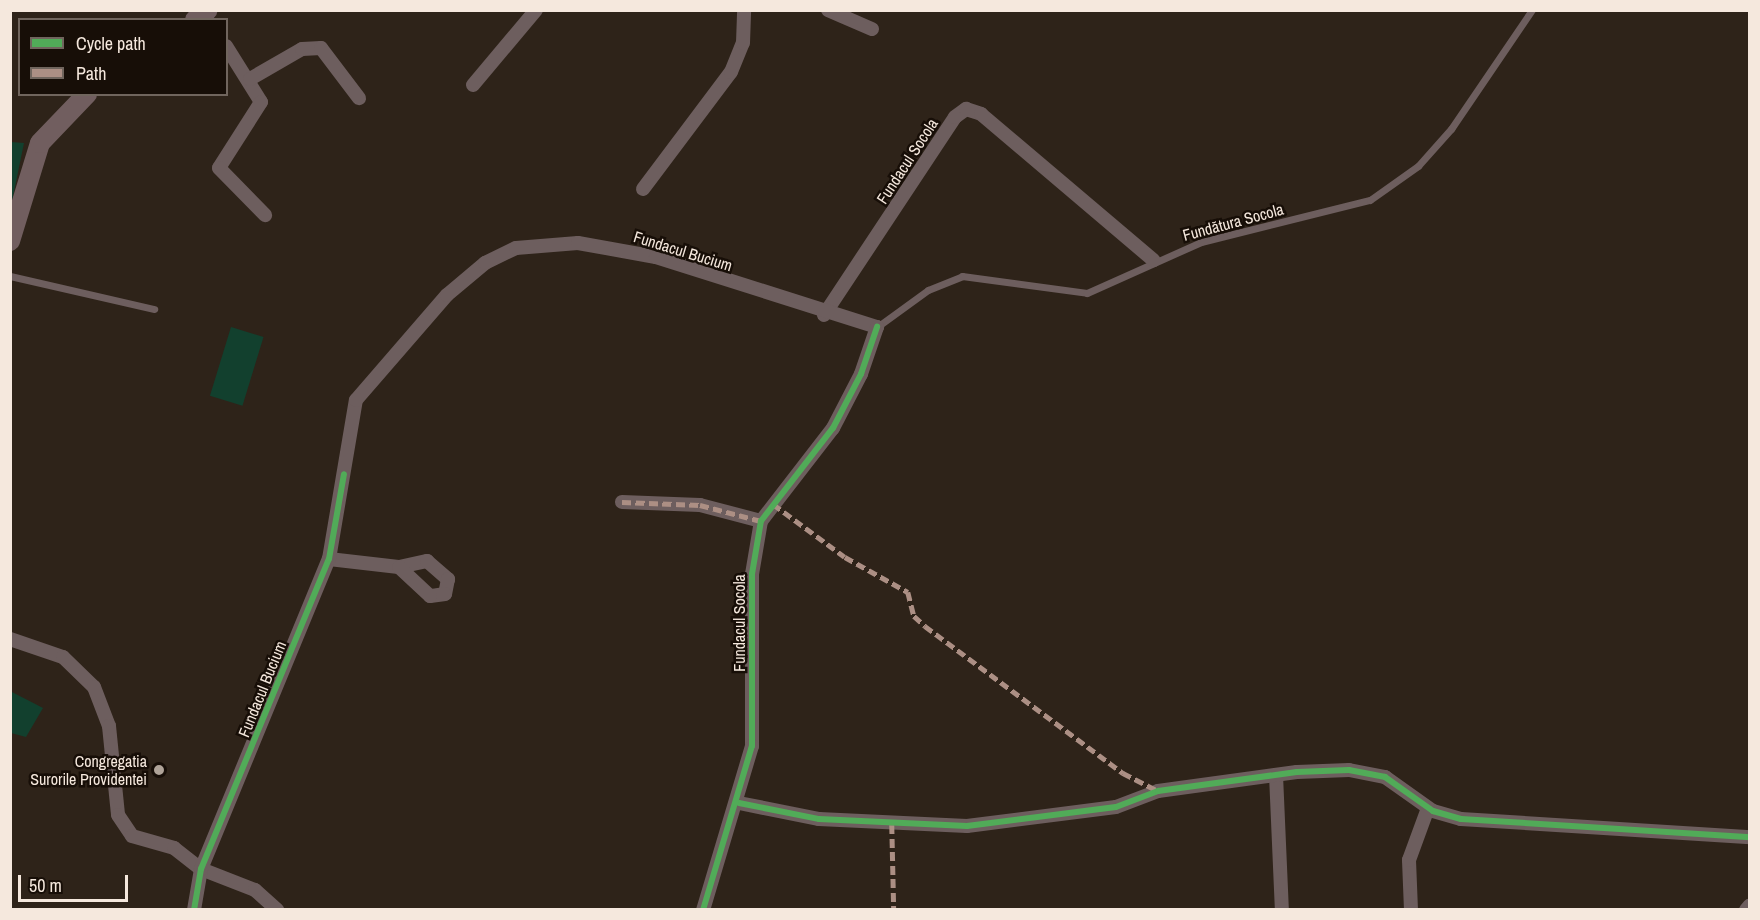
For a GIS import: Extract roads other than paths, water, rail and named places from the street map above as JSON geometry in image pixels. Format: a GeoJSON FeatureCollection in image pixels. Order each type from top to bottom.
{"type":"FeatureCollection","features":[{"type":"Feature","properties":{"kind":"main road"},"geometry":{"type":"LineString","coordinates":[[10,241],[40,143],[85,96]]}},
{"type":"Feature","properties":{"kind":"street"},"geometry":{"type":"LineString","coordinates":[[473,86],[536,10]]}},
{"type":"Feature","properties":{"kind":"street"},"geometry":{"type":"LineString","coordinates":[[643,189],[731,72],[743,43],[744,10]]}},
{"type":"Feature","properties":{"kind":"street"},"geometry":{"type":"LineString","coordinates":[[828,10],[844,12],[872,29]]}},
{"type":"Feature","properties":{"kind":"street"},"geometry":{"type":"LineString","coordinates":[[250,79],[302,49],[321,48],[359,98]]}},
{"type":"Feature","properties":{"kind":"street"},"geometry":{"type":"LineString","coordinates":[[228,49],[250,79],[261,102],[259,111],[219,168],[265,215]]}},
{"type":"Feature","properties":{"kind":"street","name":"Fundacul Socola"},"geometry":{"type":"LineString","coordinates":[[824,315],[956,117],[966,109],[981,114],[1153,260]]}},
{"type":"Feature","properties":{"kind":"street","name":"Fundacul Bucium"},"geometry":{"type":"LineString","coordinates":[[194,909],[201,869],[328,559],[356,400],[447,295],[485,262],[542,243],[608,247],[656,257],[824,315],[877,327]]}},
{"type":"Feature","properties":{"kind":"street","name":"Fundacul Socola"},"geometry":{"type":"LineString","coordinates":[[703,909],[739,803],[752,746],[752,574],[761,521],[833,428],[861,374],[877,327]]}},
{"type":"Feature","properties":{"kind":"street"},"geometry":{"type":"LineString","coordinates":[[622,502],[700,505],[761,521]]}},
{"type":"Feature","properties":{"kind":"street"},"geometry":{"type":"LineString","coordinates":[[328,559],[399,567]]}},
{"type":"Feature","properties":{"kind":"street"},"geometry":{"type":"LineString","coordinates":[[10,639],[63,657],[94,687],[109,726],[124,828],[132,836],[174,848],[201,869],[255,890],[277,909]]}},
{"type":"Feature","properties":{"kind":"street"},"geometry":{"type":"LineString","coordinates":[[739,803],[819,819],[968,826],[1116,807],[1158,791],[1275,775],[1373,774],[1399,784],[1428,808],[1461,819],[1749,837]]}},
{"type":"Feature","properties":{"kind":"street"},"geometry":{"type":"LineString","coordinates":[[1275,775],[1282,909]]}},
{"type":"Feature","properties":{"kind":"street"},"geometry":{"type":"LineString","coordinates":[[1411,909],[1409,860],[1428,808]]}},
{"type":"Feature","properties":{"kind":"street"},"geometry":{"type":"LineString","coordinates":[[255,890],[259,909]]}},
{"type":"Feature","properties":{"kind":"street"},"geometry":{"type":"LineString","coordinates":[[1746,909],[1749,905]]}},
{"type":"Feature","properties":{"kind":"lane","name":"Fundătura Socola"},"geometry":{"type":"LineString","coordinates":[[877,327],[928,290],[962,276],[1087,292],[1134,275],[1153,260],[1370,200],[1394,186],[1451,129],[1532,10]]}},
{"type":"Feature","properties":{"kind":"lane"},"geometry":{"type":"LineString","coordinates":[[10,276],[154,309]]}},
{"type":"Feature","properties":{"kind":"place","name":"Congregatia Surorile Providentei"},"geometry":{"type":"Point","coordinates":[159,770]}}]}
